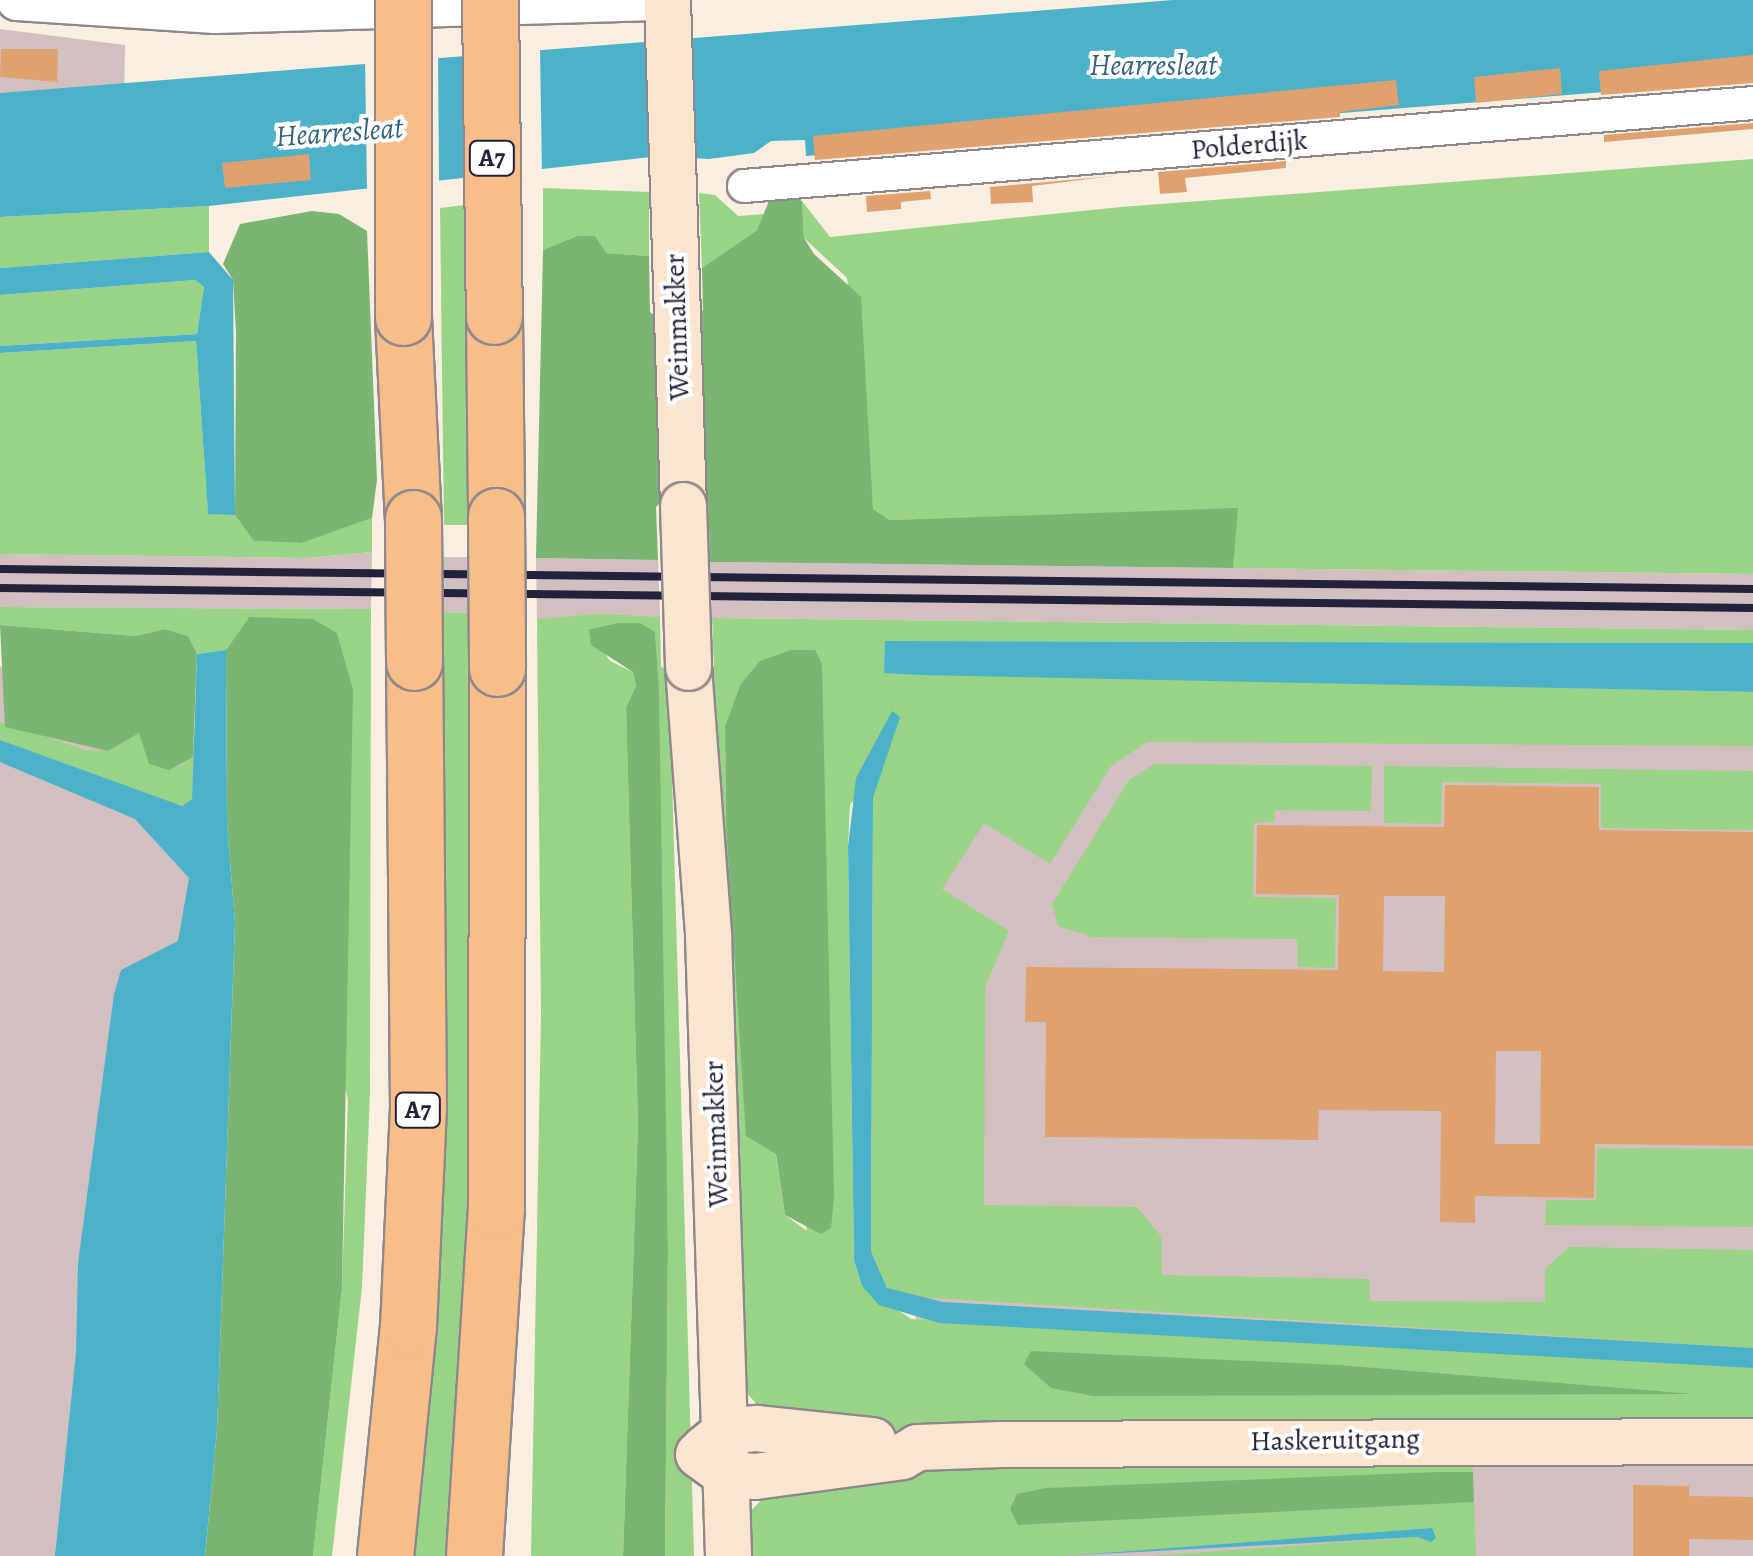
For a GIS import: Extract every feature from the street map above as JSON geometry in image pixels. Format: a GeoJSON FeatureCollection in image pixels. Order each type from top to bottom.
{"type":"FeatureCollection","features":[{"type":"Feature","properties":{"kind":"highway","name":"A7"},"geometry":{"type":"LineString","coordinates":[[385,1556],[408,1327],[418,1108],[413,518],[404,316],[403,0]]}},
{"type":"Feature","properties":{"kind":"highway","name":"A7"},"geometry":{"type":"LineString","coordinates":[[474,1556],[496,1208],[497,668],[490,0]]}},
{"type":"Feature","properties":{"kind":"highway","name":"A7"},"geometry":{"type":"LineString","coordinates":[[496,1208],[514,1380],[506,1556]]}},
{"type":"Feature","properties":{"kind":"main road","name":"Weinmakker"},"geometry":{"type":"LineString","coordinates":[[667,0],[689,715],[697,733],[703,835],[717,1453],[728,1556]]}},
{"type":"Feature","properties":{"kind":"main road","name":"Haskeruitgang"},"geometry":{"type":"LineString","coordinates":[[717,1453],[905,1440],[917,1447],[1322,1438],[1753,1441]]}},
{"type":"Feature","properties":{"kind":"main road","name":"Weinmakker"},"geometry":{"type":"LineString","coordinates":[[702,1556],[717,1453]]}},
{"type":"Feature","properties":{"kind":"street"},"geometry":{"type":"LineString","coordinates":[[17,0],[135,12],[264,6],[655,0]]}},
{"type":"Feature","properties":{"kind":"street","name":"Polderdijk"},"geometry":{"type":"LineString","coordinates":[[744,186],[1753,103]]}},
{"type":"Feature","properties":{"kind":"shaded area"},"geometry":{"type":"Polygon","coordinates":[[[0,29],[125,45],[124,100],[0,109],[0,29]]]}},
{"type":"Feature","properties":{"kind":"shaded area"},"geometry":{"type":"Polygon","coordinates":[[[372,552],[371,609],[0,607],[0,554],[307,558],[372,552]]]}},
{"type":"Feature","properties":{"kind":"shaded area"},"geometry":{"type":"Polygon","coordinates":[[[444,557],[472,557],[473,613],[444,612],[444,557]]]}},
{"type":"Feature","properties":{"kind":"shaded area"},"geometry":{"type":"Polygon","coordinates":[[[536,558],[658,560],[660,617],[537,619],[536,558]]]}},
{"type":"Feature","properties":{"kind":"shaded area"},"geometry":{"type":"Polygon","coordinates":[[[710,562],[1753,574],[1753,630],[712,618],[710,562]]]}},
{"type":"Feature","properties":{"kind":"shaded area"},"geometry":{"type":"Polygon","coordinates":[[[0,666],[204,747],[130,1556],[0,1556],[0,666]]]}},
{"type":"Feature","properties":{"kind":"shaded area"},"geometry":{"type":"Polygon","coordinates":[[[924,730],[1753,740],[1753,1556],[1010,1556],[898,1273],[924,730]]]}},
{"type":"Feature","properties":{"kind":"green space"},"geometry":{"type":"Polygon","coordinates":[[[1753,159],[1753,574],[1233,568],[1237,509],[890,520],[873,509],[847,278],[804,238],[802,201],[830,237],[1121,207],[1753,159]]]}},
{"type":"Feature","properties":{"kind":"green space"},"geometry":{"type":"Polygon","coordinates":[[[543,188],[649,192],[649,256],[605,253],[577,236],[543,250],[543,188]]]}},
{"type":"Feature","properties":{"kind":"green space"},"geometry":{"type":"Polygon","coordinates":[[[699,193],[715,195],[738,216],[764,214],[757,230],[702,268],[699,193]]]}},
{"type":"Feature","properties":{"kind":"green space"},"geometry":{"type":"Polygon","coordinates":[[[787,193],[802,201],[804,238],[814,254],[861,297],[873,509],[890,520],[1238,508],[1233,568],[710,562],[708,504],[699,493],[693,319],[703,310],[702,268],[757,230],[771,196],[787,193]]]}},
{"type":"Feature","properties":{"kind":"green space"},"geometry":{"type":"Polygon","coordinates":[[[465,205],[472,525],[444,525],[440,208],[465,205]]]}},
{"type":"Feature","properties":{"kind":"green space"},"geometry":{"type":"Polygon","coordinates":[[[209,206],[209,252],[0,268],[0,217],[209,206]]]}},
{"type":"Feature","properties":{"kind":"green space"},"geometry":{"type":"Polygon","coordinates":[[[312,211],[339,214],[367,231],[377,480],[372,518],[302,543],[254,541],[235,515],[236,332],[233,280],[223,264],[240,224],[312,211]]]}},
{"type":"Feature","properties":{"kind":"green space"},"geometry":{"type":"Polygon","coordinates":[[[577,236],[595,236],[606,253],[649,256],[650,312],[660,320],[666,496],[656,507],[658,560],[536,558],[543,250],[577,236]]]}},
{"type":"Feature","properties":{"kind":"green space"},"geometry":{"type":"Polygon","coordinates":[[[195,280],[204,287],[197,334],[0,346],[0,295],[195,280]]]}},
{"type":"Feature","properties":{"kind":"green space"},"geometry":{"type":"Polygon","coordinates":[[[196,341],[208,513],[235,515],[255,541],[302,543],[372,518],[372,552],[307,558],[0,554],[0,353],[196,341]]]}},
{"type":"Feature","properties":{"kind":"green space"},"geometry":{"type":"Polygon","coordinates":[[[0,607],[371,609],[370,1094],[362,1287],[332,1556],[313,1556],[342,1288],[348,1101],[249,617],[226,650],[197,654],[187,636],[165,629],[135,636],[0,625],[0,607]]]}},
{"type":"Feature","properties":{"kind":"green space"},"geometry":{"type":"Polygon","coordinates":[[[444,612],[473,613],[471,1255],[457,1556],[413,1556],[433,1331],[444,612]]]}},
{"type":"Feature","properties":{"kind":"green space"},"geometry":{"type":"Polygon","coordinates":[[[599,614],[660,617],[661,667],[669,670],[694,1556],[665,1556],[668,1248],[655,632],[618,623],[589,629],[610,661],[633,672],[636,686],[626,707],[638,1125],[623,1556],[531,1556],[541,1014],[537,619],[599,614]]]}},
{"type":"Feature","properties":{"kind":"green space"},"geometry":{"type":"Polygon","coordinates":[[[249,617],[313,619],[337,633],[353,690],[342,1288],[313,1556],[205,1556],[217,1430],[235,922],[227,824],[226,650],[249,617]]]}},
{"type":"Feature","properties":{"kind":"green space"},"geometry":{"type":"Polygon","coordinates":[[[712,618],[1753,630],[1753,643],[886,641],[884,672],[1753,692],[1753,746],[1147,742],[1111,766],[1050,864],[984,823],[942,889],[1009,931],[985,987],[984,1205],[1137,1207],[1161,1236],[1162,1275],[1369,1279],[1370,1301],[1545,1302],[1545,1269],[1569,1247],[1753,1250],[1753,1348],[899,1296],[887,1288],[871,1251],[873,798],[885,760],[850,805],[848,847],[854,1260],[862,1286],[911,1319],[1753,1368],[1753,1419],[923,1431],[850,1429],[760,1408],[739,1384],[704,676],[714,666],[712,618]],[[740,685],[725,726],[726,826],[785,1215],[807,1231],[740,685]],[[1031,1352],[1051,1388],[1093,1396],[1681,1393],[1339,1365],[1031,1352]]]}},
{"type":"Feature","properties":{"kind":"green space"},"geometry":{"type":"Polygon","coordinates":[[[640,623],[655,632],[659,693],[668,1248],[665,1556],[623,1556],[638,1125],[626,707],[636,686],[633,672],[591,645],[589,629],[640,623]]]}},
{"type":"Feature","properties":{"kind":"green space"},"geometry":{"type":"Polygon","coordinates":[[[0,625],[135,636],[165,629],[188,636],[197,654],[193,757],[169,770],[149,764],[139,733],[108,751],[5,727],[0,625]]]}},
{"type":"Feature","properties":{"kind":"green space"},"geometry":{"type":"Polygon","coordinates":[[[791,650],[815,650],[822,664],[834,1196],[831,1228],[821,1234],[785,1215],[776,1154],[746,1136],[726,826],[725,726],[740,685],[760,661],[791,650]]]}},
{"type":"Feature","properties":{"kind":"green space"},"geometry":{"type":"Polygon","coordinates":[[[0,722],[86,750],[108,751],[139,733],[178,767],[193,757],[192,799],[181,806],[0,740],[0,722]]]}},
{"type":"Feature","properties":{"kind":"green space"},"geometry":{"type":"Polygon","coordinates":[[[1154,764],[1372,766],[1371,811],[1275,810],[1274,822],[1254,823],[1253,897],[1336,898],[1335,968],[1298,967],[1297,939],[1093,937],[1058,926],[1052,904],[1129,780],[1154,764]]]}},
{"type":"Feature","properties":{"kind":"green space"},"geometry":{"type":"Polygon","coordinates":[[[1384,766],[1753,771],[1753,830],[1601,828],[1601,784],[1442,782],[1441,824],[1384,823],[1384,766]]]}},
{"type":"Feature","properties":{"kind":"green space"},"geometry":{"type":"Polygon","coordinates":[[[1597,1148],[1753,1149],[1753,1227],[1545,1225],[1546,1200],[1596,1200],[1597,1148]]]}},
{"type":"Feature","properties":{"kind":"green space"},"geometry":{"type":"Polygon","coordinates":[[[1031,1351],[1339,1365],[1694,1394],[1093,1396],[1051,1388],[1024,1364],[1031,1351]]]}},
{"type":"Feature","properties":{"kind":"green space"},"geometry":{"type":"Polygon","coordinates":[[[1472,1453],[1473,1472],[1045,1488],[1017,1494],[1010,1509],[1019,1525],[1474,1502],[1476,1556],[1150,1556],[1418,1537],[1431,1542],[1431,1528],[1064,1556],[739,1556],[747,1515],[769,1492],[898,1463],[1472,1453]]]}},
{"type":"Feature","properties":{"kind":"green space"},"geometry":{"type":"Polygon","coordinates":[[[1473,1472],[1474,1502],[1018,1525],[1010,1509],[1017,1494],[1045,1488],[1473,1472]]]}},
{"type":"Feature","properties":{"kind":"water","name":"Hearresleat"},"geometry":{"type":"Polygon","coordinates":[[[1173,0],[1753,0],[1753,80],[806,156],[805,140],[771,141],[754,153],[709,159],[660,156],[209,206],[0,217],[0,93],[1173,0]]]}},
{"type":"Feature","properties":{"kind":"water"},"geometry":{"type":"Polygon","coordinates":[[[209,252],[233,280],[235,515],[208,514],[196,341],[0,353],[0,346],[197,334],[204,287],[195,280],[0,295],[0,268],[209,252]]]}},
{"type":"Feature","properties":{"kind":"water"},"geometry":{"type":"Polygon","coordinates":[[[885,641],[1753,643],[1753,692],[884,673],[885,641]]]}},
{"type":"Feature","properties":{"kind":"water"},"geometry":{"type":"Polygon","coordinates":[[[226,650],[227,824],[235,922],[217,1430],[205,1556],[55,1556],[76,1353],[78,1263],[114,994],[121,970],[178,941],[189,878],[135,819],[0,762],[0,740],[182,806],[192,799],[197,654],[226,650]]]}},
{"type":"Feature","properties":{"kind":"water"},"geometry":{"type":"Polygon","coordinates":[[[892,711],[900,717],[873,798],[871,1251],[887,1288],[943,1302],[1753,1348],[1753,1368],[939,1323],[879,1305],[862,1286],[854,1260],[848,847],[856,778],[892,711]]]}},
{"type":"Feature","properties":{"kind":"water"},"geometry":{"type":"Polygon","coordinates":[[[1432,1528],[1436,1538],[1431,1542],[1418,1537],[1064,1556],[1432,1528]]]}},
{"type":"Feature","properties":{"kind":"pier"},"geometry":{"type":"Polygon","coordinates":[[[540,49],[542,175],[464,181],[462,52],[540,49]]]}},
{"type":"Feature","properties":{"kind":"pier"},"geometry":{"type":"Polygon","coordinates":[[[438,53],[439,182],[367,191],[365,57],[438,53]]]}},
{"type":"Feature","properties":{"kind":"building"},"geometry":{"type":"Polygon","coordinates":[[[1,49],[58,49],[57,82],[0,77],[1,49]]]}},
{"type":"Feature","properties":{"kind":"building"},"geometry":{"type":"Polygon","coordinates":[[[1753,55],[1753,83],[1601,95],[1599,71],[1753,55]]]}},
{"type":"Feature","properties":{"kind":"building"},"geometry":{"type":"Polygon","coordinates":[[[1560,68],[1562,94],[1476,103],[1474,77],[1560,68]]]}},
{"type":"Feature","properties":{"kind":"building"},"geometry":{"type":"Polygon","coordinates":[[[1396,80],[1399,105],[1340,112],[1340,117],[815,160],[813,136],[1396,80]]]}},
{"type":"Feature","properties":{"kind":"building"},"geometry":{"type":"Polygon","coordinates":[[[1753,123],[1753,129],[1604,142],[1604,135],[1753,123]]]}},
{"type":"Feature","properties":{"kind":"building"},"geometry":{"type":"Polygon","coordinates":[[[309,154],[311,180],[225,188],[222,163],[309,154]]]}},
{"type":"Feature","properties":{"kind":"building"},"geometry":{"type":"Polygon","coordinates":[[[1286,161],[1286,168],[1185,178],[1187,192],[1160,194],[1158,172],[1286,161]]]}},
{"type":"Feature","properties":{"kind":"building"},"geometry":{"type":"Polygon","coordinates":[[[1113,176],[1032,186],[1033,202],[991,204],[990,187],[1113,176]]]}},
{"type":"Feature","properties":{"kind":"building"},"geometry":{"type":"Polygon","coordinates":[[[930,191],[931,199],[901,202],[901,209],[867,212],[866,196],[930,191]]]}},
{"type":"Feature","properties":{"kind":"building"},"geometry":{"type":"Polygon","coordinates":[[[1445,785],[1599,787],[1599,830],[1753,832],[1753,1146],[1595,1144],[1594,1198],[1475,1196],[1475,1223],[1440,1222],[1441,1111],[1319,1110],[1318,1140],[1045,1137],[1046,1022],[1025,1022],[1026,967],[1338,970],[1339,895],[1256,894],[1257,825],[1444,827],[1445,785]],[[1384,896],[1383,971],[1444,972],[1445,896],[1384,896]],[[1496,1051],[1495,1144],[1540,1144],[1541,1051],[1496,1051]]]}},
{"type":"Feature","properties":{"kind":"building"},"geometry":{"type":"Polygon","coordinates":[[[1633,1485],[1689,1486],[1689,1496],[1753,1497],[1753,1540],[1689,1539],[1689,1556],[1633,1556],[1633,1485]]]}},
{"type":"Feature","properties":{"kind":"railway"},"geometry":{"type":"LineString","coordinates":[[0,569],[1753,589]]}},
{"type":"Feature","properties":{"kind":"railway"},"geometry":{"type":"LineString","coordinates":[[0,588],[1753,608]]}}]}
